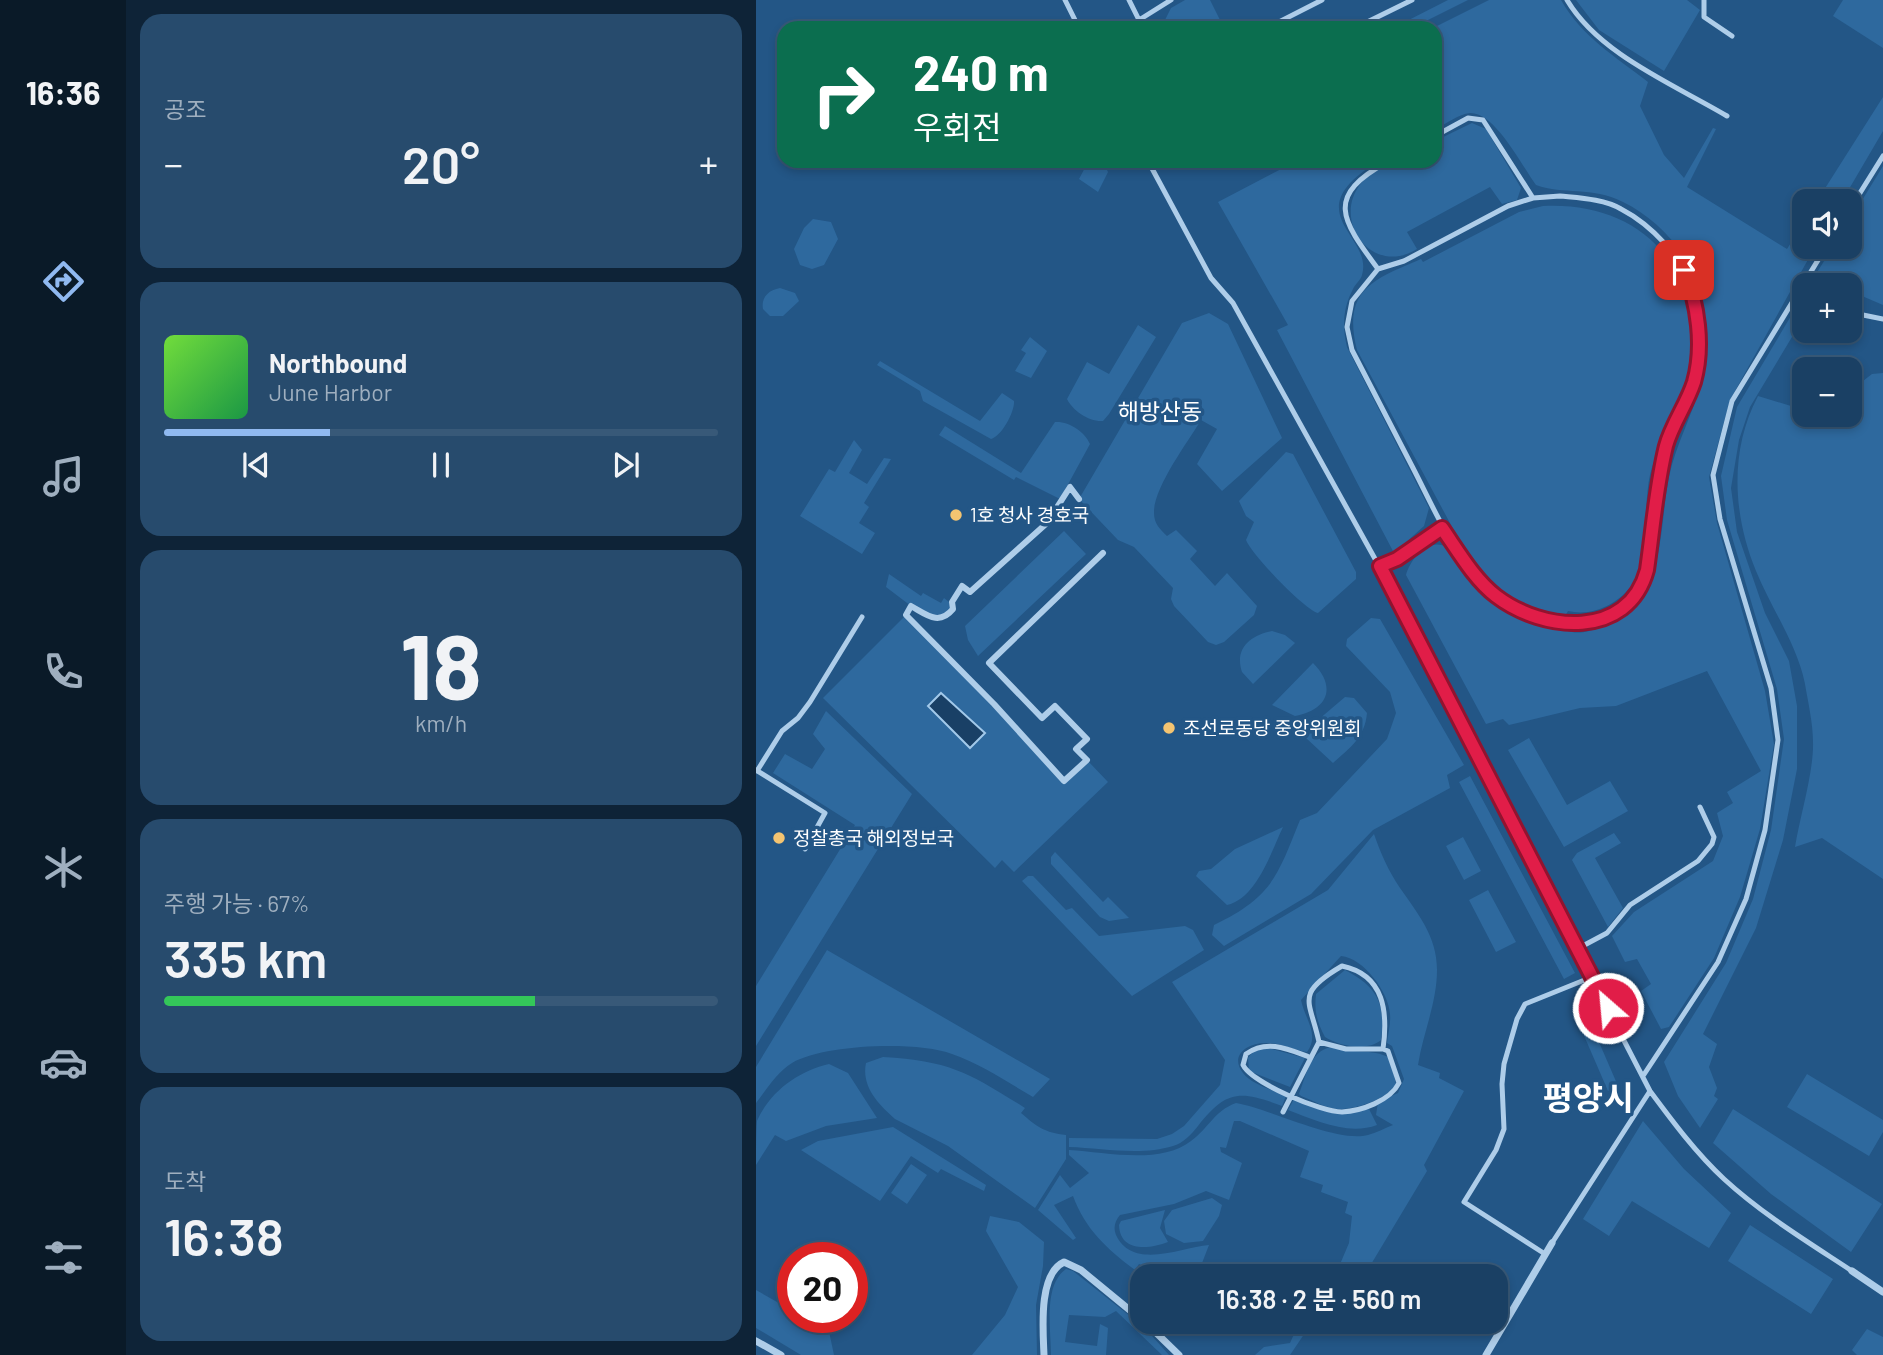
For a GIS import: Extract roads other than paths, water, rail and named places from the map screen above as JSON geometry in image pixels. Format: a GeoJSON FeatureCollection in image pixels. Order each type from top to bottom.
{"type":"FeatureCollection","features":[{"type":"Feature","properties":{"kind":"street"},"geometry":{"type":"LineString","coordinates":[[1079,499],[1070,487],[1047,523],[970,592],[962,586],[952,602],[953,610],[945,617],[934,619],[911,606],[905,615],[994,704],[1064,780],[1087,760],[1076,749],[1087,739],[1055,705],[1042,718],[989,663],[1103,553]]}},
{"type":"Feature","properties":{"kind":"street"},"geometry":{"type":"LineString","coordinates":[[1486,1355],[1552,1243]]}},
{"type":"Feature","properties":{"kind":"street"},"geometry":{"type":"LineString","coordinates":[[1044,1355],[1043,1315],[1047,1286],[1051,1272],[1064,1262],[1081,1270],[1130,1310]]}},
{"type":"Feature","properties":{"kind":"street"},"geometry":{"type":"LineString","coordinates":[[1852,1271],[1883,1293]]}},
{"type":"Feature","properties":{"kind":"street"},"geometry":{"type":"LineString","coordinates":[[1157,1334],[1179,1355]]}},
{"type":"Feature","properties":{"kind":"street"},"geometry":{"type":"LineString","coordinates":[[756,1341],[781,1355]]}},
{"type":"Feature","properties":{"kind":"lane"},"geometry":{"type":"LineString","coordinates":[[1065,0],[1076,21]]}},
{"type":"Feature","properties":{"kind":"lane"},"geometry":{"type":"LineString","coordinates":[[1129,0],[1139,20],[1171,0]]}},
{"type":"Feature","properties":{"kind":"lane"},"geometry":{"type":"LineString","coordinates":[[1281,21],[1322,0]]}},
{"type":"Feature","properties":{"kind":"lane"},"geometry":{"type":"LineString","coordinates":[[1369,21],[1412,0]]}},
{"type":"Feature","properties":{"kind":"lane"},"geometry":{"type":"LineString","coordinates":[[1567,0],[1584,25],[1609,47],[1727,116]]}},
{"type":"Feature","properties":{"kind":"lane"},"geometry":{"type":"LineString","coordinates":[[1704,0],[1704,17],[1732,36]]}},
{"type":"Feature","properties":{"kind":"lane"},"geometry":{"type":"LineString","coordinates":[[1442,132],[1468,118],[1483,120],[1533,198]]}},
{"type":"Feature","properties":{"kind":"lane"},"geometry":{"type":"LineString","coordinates":[[1862,190],[1883,156]]}},
{"type":"Feature","properties":{"kind":"lane"},"geometry":{"type":"LineString","coordinates":[[1152,168],[1211,278],[1233,303],[1380,566],[1650,1091],[1684,1137],[1723,1178],[1760,1209],[1852,1271]]}},
{"type":"Feature","properties":{"kind":"lane"},"geometry":{"type":"LineString","coordinates":[[1377,168],[1357,180],[1350,191],[1345,208],[1353,236],[1378,269]]}},
{"type":"Feature","properties":{"kind":"lane"},"geometry":{"type":"LineString","coordinates":[[1574,197],[1621,208],[1672,253],[1684,270],[1693,291],[1698,348],[1694,381],[1667,442],[1642,588],[1614,614],[1594,622],[1567,624],[1518,610],[1494,595],[1442,528],[1352,350],[1347,327],[1352,301],[1378,269],[1404,261],[1508,206],[1533,198],[1574,197]]}},
{"type":"Feature","properties":{"kind":"lane"},"geometry":{"type":"LineString","coordinates":[[1643,1076],[1718,962],[1746,899],[1765,830],[1778,740],[1771,688],[1720,519],[1713,475],[1732,401],[1819,259]]}},
{"type":"Feature","properties":{"kind":"lane"},"geometry":{"type":"LineString","coordinates":[[1862,315],[1883,318]]}},
{"type":"Feature","properties":{"kind":"lane"},"geometry":{"type":"LineString","coordinates":[[1380,566],[1397,559],[1442,528]]}},
{"type":"Feature","properties":{"kind":"lane"},"geometry":{"type":"LineString","coordinates":[[805,849],[825,813],[757,771],[782,731],[798,718],[810,702],[862,617]]}},
{"type":"Feature","properties":{"kind":"lane"},"geometry":{"type":"LineString","coordinates":[[1577,949],[1607,933],[1630,905],[1707,851],[1714,837],[1700,807]]}},
{"type":"Feature","properties":{"kind":"lane"},"geometry":{"type":"LineString","coordinates":[[1283,1112],[1319,1042],[1307,1002],[1311,993],[1328,974],[1342,966],[1359,971],[1378,992],[1387,1018],[1383,1048]]}},
{"type":"Feature","properties":{"kind":"lane"},"geometry":{"type":"LineString","coordinates":[[1545,1254],[1464,1202],[1496,1150],[1504,1129],[1504,1064],[1517,1019],[1525,1004],[1592,977]]}},
{"type":"Feature","properties":{"kind":"lane"},"geometry":{"type":"LineString","coordinates":[[1310,1057],[1268,1045],[1252,1049],[1243,1059],[1247,1072],[1291,1095],[1334,1111],[1369,1105],[1392,1093],[1399,1083],[1393,1059],[1383,1048],[1346,1049],[1319,1042]]}},
{"type":"Feature","properties":{"kind":"lane"},"geometry":{"type":"LineString","coordinates":[[1552,1243],[1650,1091]]}},
{"type":"Feature","properties":{"kind":"place","name":"1호 청사 경호국"},"geometry":{"type":"Point","coordinates":[956,515]}},
{"type":"Feature","properties":{"kind":"place","name":"조선로동당 중앙위원회"},"geometry":{"type":"Point","coordinates":[1169,728]}},
{"type":"Feature","properties":{"kind":"place","name":"정찰총국 해외정보국"},"geometry":{"type":"Point","coordinates":[779,838]}},
{"type":"Feature","properties":{"kind":"district","name":"해방산동"},"geometry":{"type":"Point","coordinates":[1160,412]}},
{"type":"Feature","properties":{"kind":"district","name":"평양시"},"geometry":{"type":"Point","coordinates":[1588,1098]}}]}
